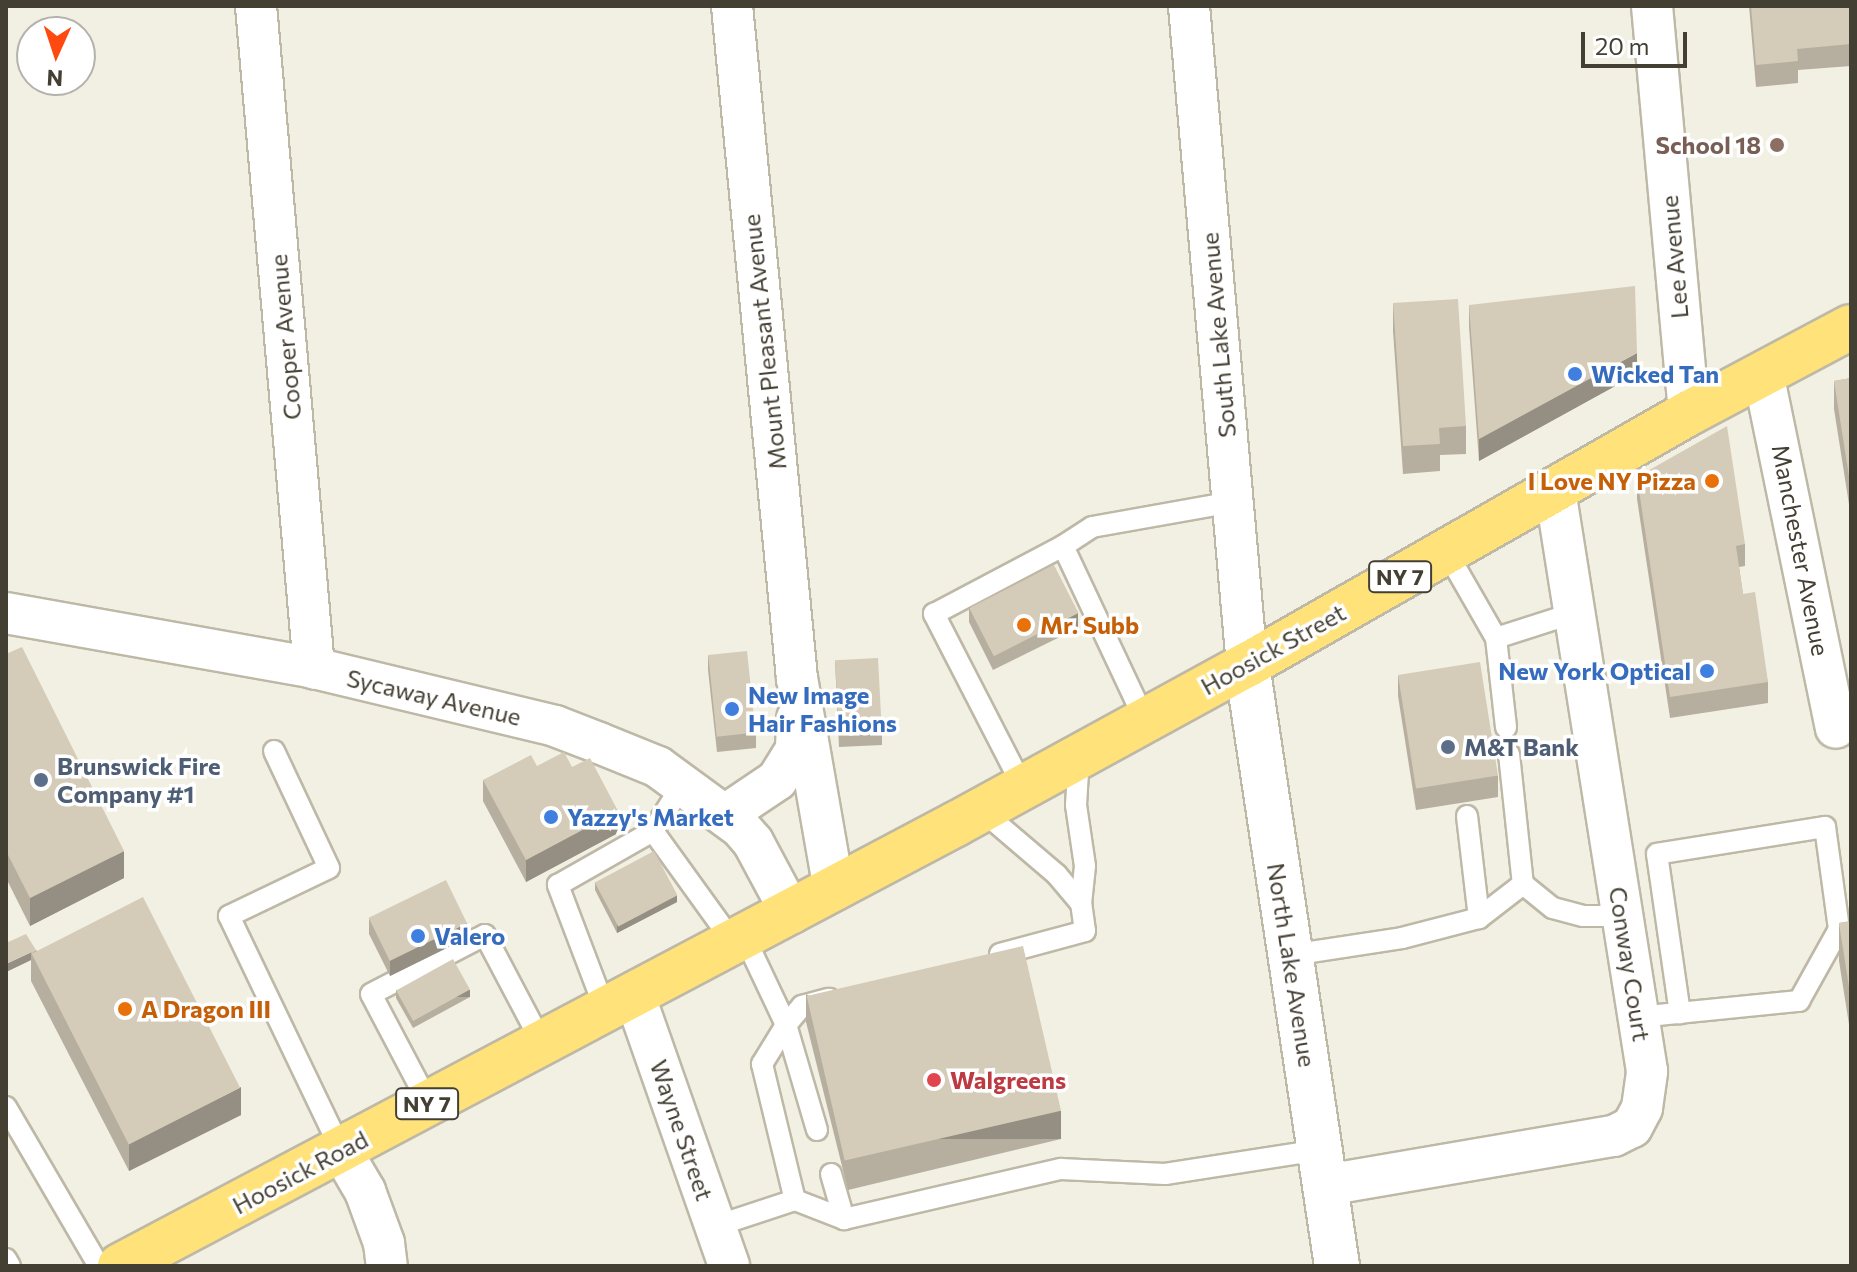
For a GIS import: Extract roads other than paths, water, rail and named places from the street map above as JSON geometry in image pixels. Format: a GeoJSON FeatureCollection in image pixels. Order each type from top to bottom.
{"type":"FeatureCollection","features":[{"type":"Feature","properties":{"kind":"highway","name":"Hoosick Street"},"geometry":{"type":"LineString","coordinates":[[739,939],[1247,665],[1689,413],[1851,327]]}},
{"type":"Feature","properties":{"kind":"highway","name":"Hoosick Road"},"geometry":{"type":"LineString","coordinates":[[146,1260],[341,1150],[739,939]]}},
{"type":"Feature","properties":{"kind":"street","name":"Cooper Avenue"},"geometry":{"type":"LineString","coordinates":[[256,6],[314,668]]}},
{"type":"Feature","properties":{"kind":"street","name":"Mount Pleasant Avenue"},"geometry":{"type":"LineString","coordinates":[[732,6],[797,678],[834,890]]}},
{"type":"Feature","properties":{"kind":"street","name":"South Lake Avenue"},"geometry":{"type":"LineString","coordinates":[[1189,6],[1247,665]]}},
{"type":"Feature","properties":{"kind":"street","name":"Lee Avenue"},"geometry":{"type":"LineString","coordinates":[[1652,6],[1689,413]]}},
{"type":"Feature","properties":{"kind":"street","name":"Manchester Avenue"},"geometry":{"type":"LineString","coordinates":[[1763,373],[1836,728]]}},
{"type":"Feature","properties":{"kind":"street","name":"Conway Court"},"geometry":{"type":"LineString","coordinates":[[1323,1168],[1614,1136],[1632,1127],[1642,1108],[1647,1071],[1555,490]]}},
{"type":"Feature","properties":{"kind":"street","name":"Sycaway Avenue"},"geometry":{"type":"LineString","coordinates":[[6,613],[314,668],[555,726],[658,767],[725,815],[753,842],[791,913]]}},
{"type":"Feature","properties":{"kind":"street","name":"North Lake Avenue"},"geometry":{"type":"LineString","coordinates":[[1247,665],[1337,1266]]}},
{"type":"Feature","properties":{"kind":"street","name":"Mount Pleasant Avenue"},"geometry":{"type":"LineString","coordinates":[[725,815],[777,780],[796,749],[797,678]]}},
{"type":"Feature","properties":{"kind":"street","name":"Wayne Street"},"geometry":{"type":"LineString","coordinates":[[620,1002],[716,1226],[729,1266]]}},
{"type":"Feature","properties":{"kind":"street"},"geometry":{"type":"LineString","coordinates":[[341,1150],[365,1191],[384,1243],[387,1266]]}},
{"type":"Feature","properties":{"kind":"lane"},"geometry":{"type":"LineString","coordinates":[[1023,787],[934,614],[1063,546],[1092,527],[1232,502]]}},
{"type":"Feature","properties":{"kind":"lane"},"geometry":{"type":"LineString","coordinates":[[1063,546],[1145,720]]}},
{"type":"Feature","properties":{"kind":"lane"},"geometry":{"type":"LineString","coordinates":[[1446,551],[1496,638],[1506,727]]}},
{"type":"Feature","properties":{"kind":"lane"},"geometry":{"type":"LineString","coordinates":[[1496,638],[1574,613]]}},
{"type":"Feature","properties":{"kind":"lane"},"geometry":{"type":"LineString","coordinates":[[274,751],[329,868],[229,916],[341,1150]]}},
{"type":"Feature","properties":{"kind":"lane"},"geometry":{"type":"LineString","coordinates":[[1509,754],[1523,884],[1553,908],[1583,916],[1622,916]]}},
{"type":"Feature","properties":{"kind":"lane"},"geometry":{"type":"LineString","coordinates":[[981,959],[1085,931],[1081,904],[1085,866],[1076,805],[1079,756]]}},
{"type":"Feature","properties":{"kind":"lane"},"geometry":{"type":"LineString","coordinates":[[620,1002],[558,885],[653,831],[683,784]]}},
{"type":"Feature","properties":{"kind":"lane"},"geometry":{"type":"LineString","coordinates":[[981,810],[1057,875],[1081,904]]}},
{"type":"Feature","properties":{"kind":"lane"},"geometry":{"type":"LineString","coordinates":[[1467,816],[1479,918]]}},
{"type":"Feature","properties":{"kind":"lane"},"geometry":{"type":"LineString","coordinates":[[1638,1017],[1680,1013],[1799,1001],[1839,929],[1825,827],[1657,854],[1680,1013]]}},
{"type":"Feature","properties":{"kind":"lane"},"geometry":{"type":"LineString","coordinates":[[653,831],[739,939],[786,1025],[817,1130]]}},
{"type":"Feature","properties":{"kind":"lane"},"geometry":{"type":"LineString","coordinates":[[1291,955],[1402,938],[1479,918],[1523,884]]}},
{"type":"Feature","properties":{"kind":"lane"},"geometry":{"type":"LineString","coordinates":[[429,1104],[371,994],[485,935],[542,1043]]}},
{"type":"Feature","properties":{"kind":"lane"},"geometry":{"type":"LineString","coordinates":[[795,1200],[762,1064],[802,1006],[847,994]]}},
{"type":"Feature","properties":{"kind":"lane"},"geometry":{"type":"LineString","coordinates":[[6,1107],[99,1266]]}},
{"type":"Feature","properties":{"kind":"lane"},"geometry":{"type":"LineString","coordinates":[[716,1226],[795,1200],[844,1219],[1061,1169],[1165,1174],[1233,1165],[1323,1168]]}},
{"type":"Feature","properties":{"kind":"lane"},"geometry":{"type":"LineString","coordinates":[[831,1174],[844,1219]]}},
{"type":"Feature","properties":{"kind":"lane"},"geometry":{"type":"LineString","coordinates":[[6,1259],[10,1266]]}},
{"type":"Feature","properties":{"kind":"place","name":"School 18"},"geometry":{"type":"Point","coordinates":[1777,145]}},
{"type":"Feature","properties":{"kind":"place","name":"Wicked Tan"},"geometry":{"type":"Point","coordinates":[1575,374]}},
{"type":"Feature","properties":{"kind":"place","name":"I Love NY Pizza"},"geometry":{"type":"Point","coordinates":[1712,481]}},
{"type":"Feature","properties":{"kind":"place","name":"Mr. Subb"},"geometry":{"type":"Point","coordinates":[1024,625]}},
{"type":"Feature","properties":{"kind":"place","name":"New York Optical"},"geometry":{"type":"Point","coordinates":[1707,671]}},
{"type":"Feature","properties":{"kind":"place","name":"New Image Hair Fashions"},"geometry":{"type":"Point","coordinates":[732,709]}},
{"type":"Feature","properties":{"kind":"place","name":"M&T Bank"},"geometry":{"type":"Point","coordinates":[1448,747]}},
{"type":"Feature","properties":{"kind":"place","name":"Brunswick Fire Company #1"},"geometry":{"type":"Point","coordinates":[41,780]}},
{"type":"Feature","properties":{"kind":"place","name":"Yazzy's Market"},"geometry":{"type":"Point","coordinates":[551,817]}},
{"type":"Feature","properties":{"kind":"place","name":"Valero"},"geometry":{"type":"Point","coordinates":[418,936]}},
{"type":"Feature","properties":{"kind":"place","name":"A Dragon III"},"geometry":{"type":"Point","coordinates":[125,1009]}},
{"type":"Feature","properties":{"kind":"place","name":"Walgreens"},"geometry":{"type":"Point","coordinates":[934,1080]}}]}
